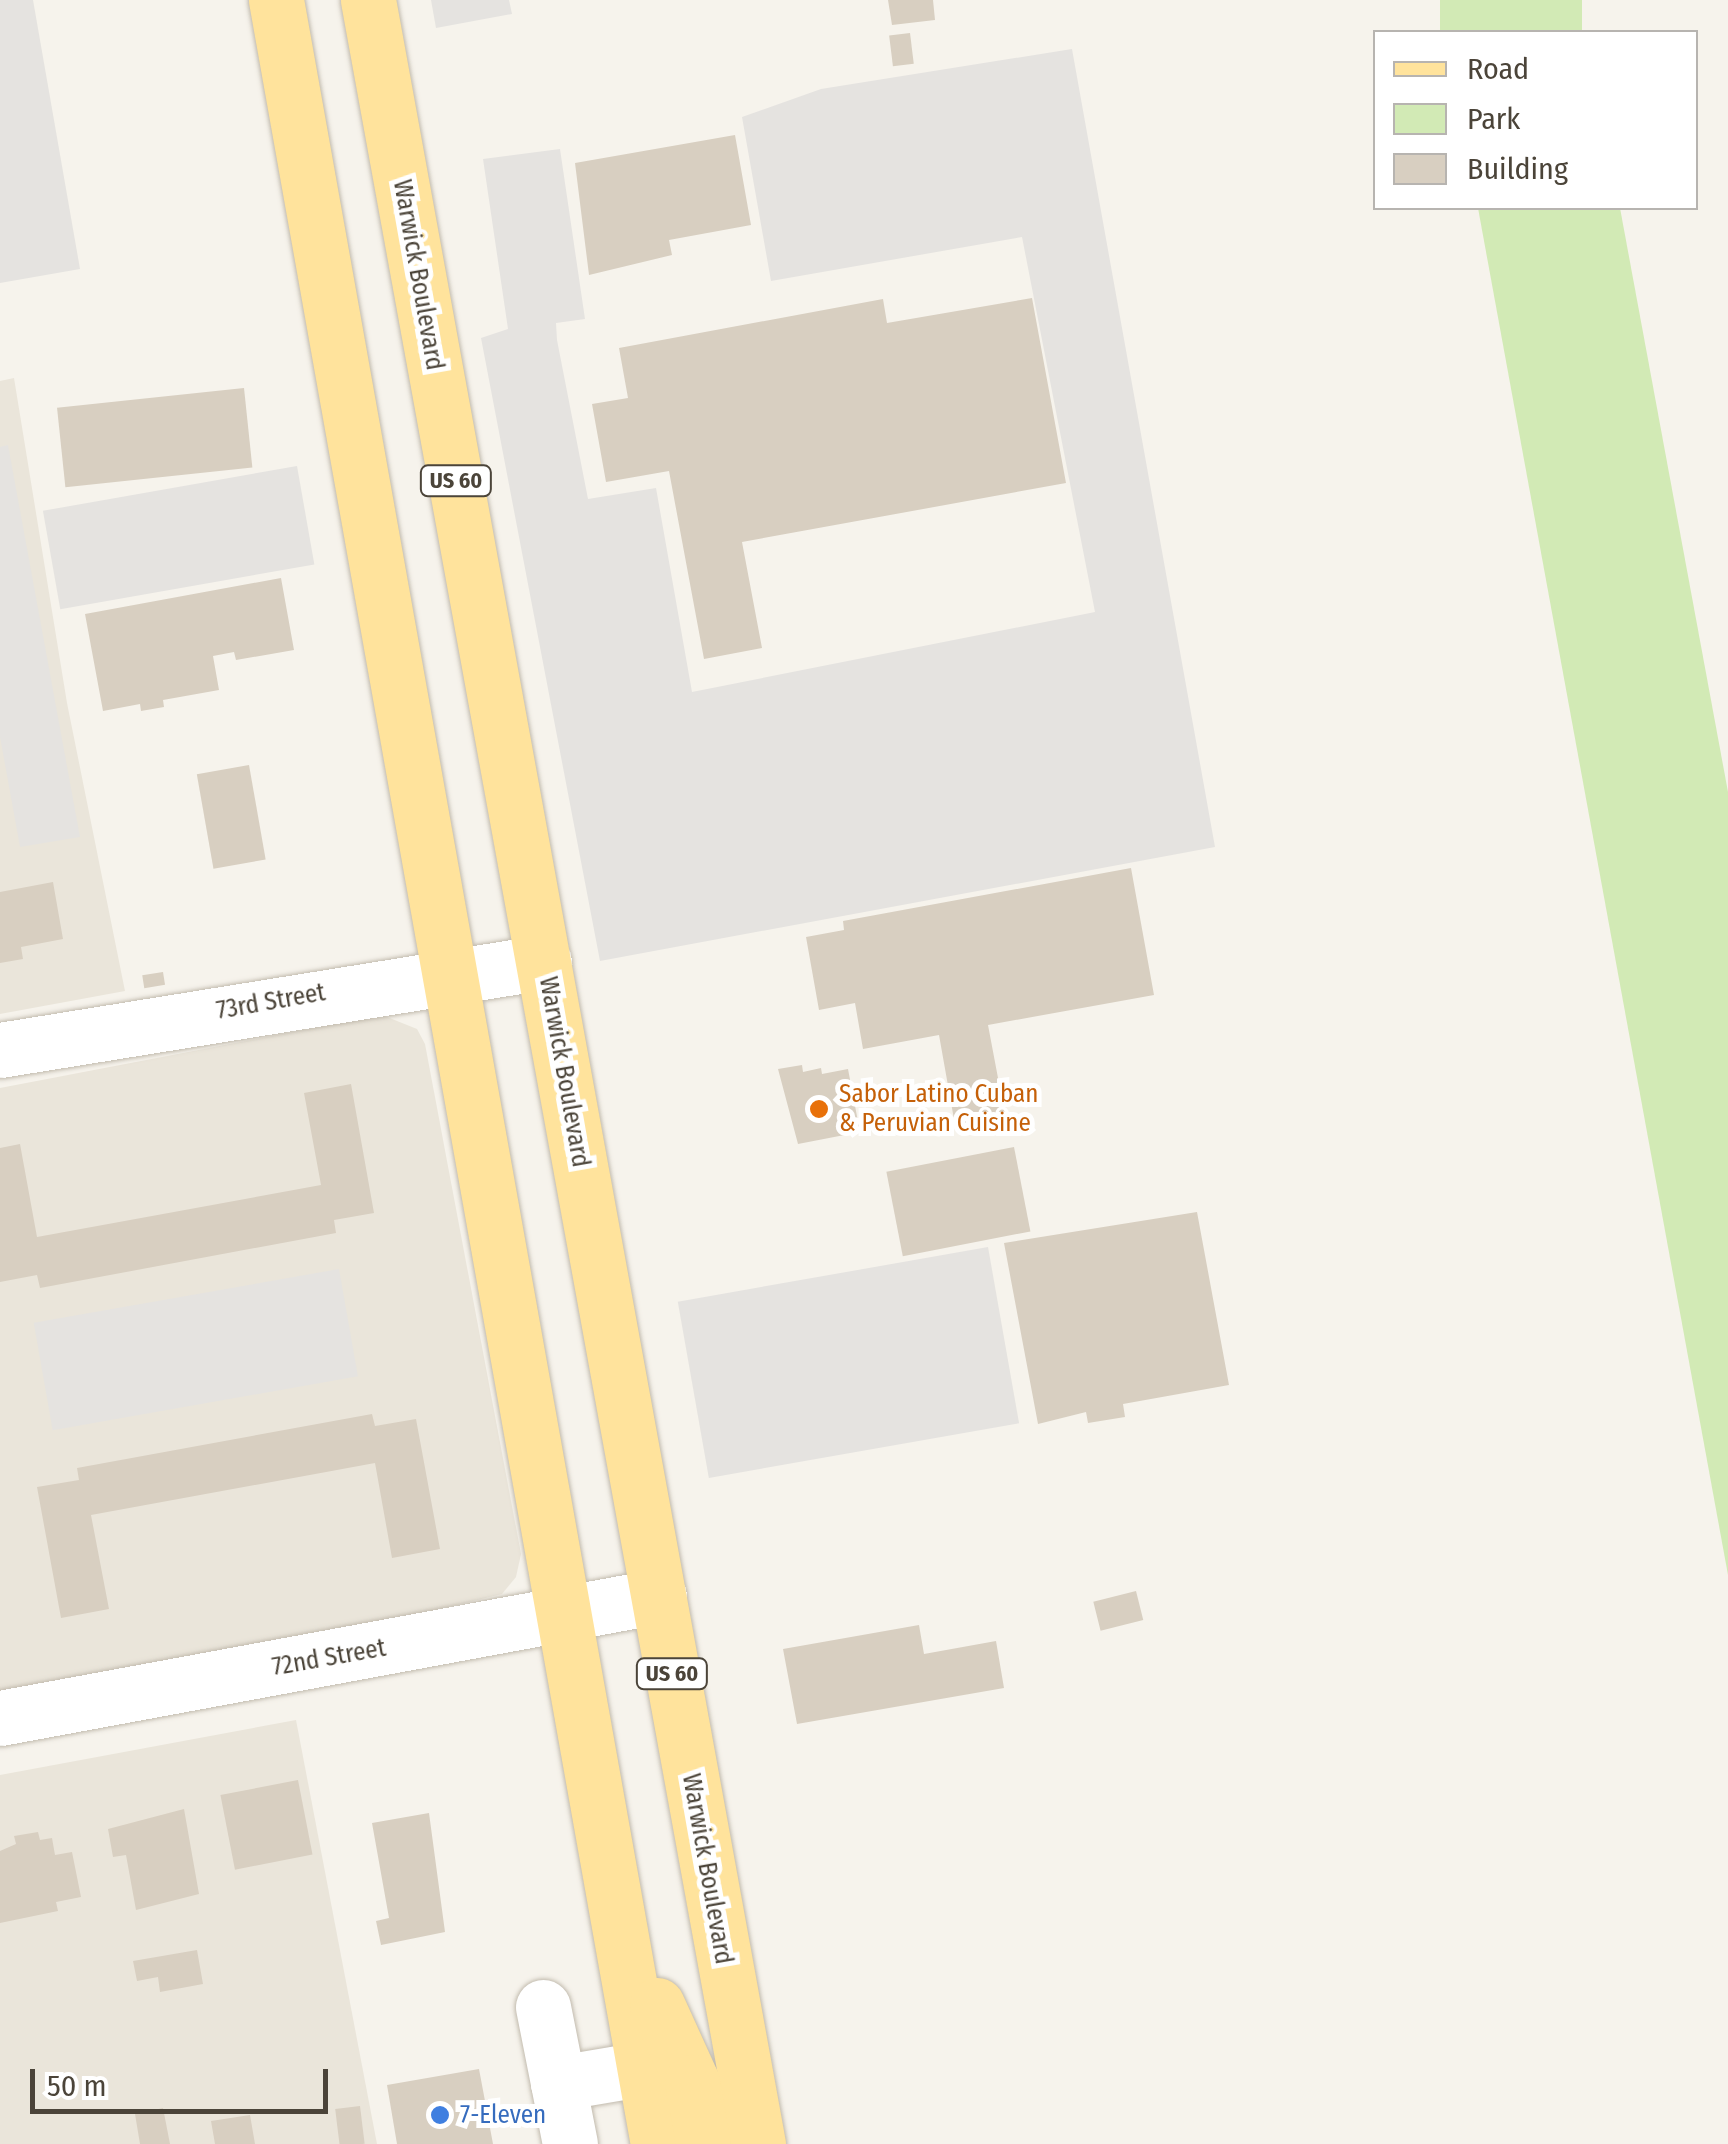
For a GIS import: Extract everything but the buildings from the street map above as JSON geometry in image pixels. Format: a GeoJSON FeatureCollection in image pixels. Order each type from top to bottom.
{"type":"FeatureCollection","features":[{"type":"Feature","properties":{"kind":"main road"},"geometry":{"type":"LineString","coordinates":[[276,0],[648,2068],[658,2144]]}},
{"type":"Feature","properties":{"kind":"main road","name":"Warwick Boulevard"},"geometry":{"type":"LineString","coordinates":[[368,0],[758,2144]]}},
{"type":"Feature","properties":{"kind":"main road"},"geometry":{"type":"LineString","coordinates":[[619,1910],[692,2082],[703,2144]]}},
{"type":"Feature","properties":{"kind":"street","name":"73rd Street"},"geometry":{"type":"LineString","coordinates":[[0,1050],[450,974],[544,962]]}},
{"type":"Feature","properties":{"kind":"street","name":"72nd Street"},"geometry":{"type":"LineString","coordinates":[[0,1718],[658,1596]]}},
{"type":"Feature","properties":{"kind":"street"},"geometry":{"type":"LineString","coordinates":[[543,2007],[570,2144]]}},
{"type":"Feature","properties":{"kind":"street"},"geometry":{"type":"LineString","coordinates":[[558,2083],[648,2068]]}},
{"type":"Feature","properties":{"kind":"shaded area"},"geometry":{"type":"Polygon","coordinates":[[[0,0],[33,0],[80,269],[0,283],[0,0]]]}},
{"type":"Feature","properties":{"kind":"shaded area"},"geometry":{"type":"Polygon","coordinates":[[[431,0],[509,0],[512,14],[436,28],[431,0]]]}},
{"type":"Feature","properties":{"kind":"shaded area"},"geometry":{"type":"Polygon","coordinates":[[[1072,49],[1215,847],[600,961],[481,338],[508,329],[483,159],[560,149],[585,319],[556,323],[557,340],[588,499],[656,488],[692,692],[1095,612],[1022,237],[771,281],[742,117],[821,89],[1072,49]]]}},
{"type":"Feature","properties":{"kind":"shaded area"},"geometry":{"type":"Polygon","coordinates":[[[14,378],[67,703],[125,991],[0,1014],[0,381],[14,378]]]}},
{"type":"Feature","properties":{"kind":"shaded area"},"geometry":{"type":"Polygon","coordinates":[[[8,445],[80,837],[20,847],[0,737],[0,447],[8,445]]]}},
{"type":"Feature","properties":{"kind":"shaded area"},"geometry":{"type":"Polygon","coordinates":[[[297,466],[314,564],[60,609],[43,511],[297,466]]]}},
{"type":"Feature","properties":{"kind":"shaded area"},"geometry":{"type":"Polygon","coordinates":[[[382,1015],[417,1029],[425,1044],[521,1554],[516,1577],[502,1594],[382,1623],[0,1692],[0,1088],[382,1015]]]}},
{"type":"Feature","properties":{"kind":"shaded area"},"geometry":{"type":"Polygon","coordinates":[[[988,1247],[1019,1423],[709,1478],[678,1302],[988,1247]]]}},
{"type":"Feature","properties":{"kind":"shaded area"},"geometry":{"type":"Polygon","coordinates":[[[339,1269],[358,1376],[53,1430],[34,1323],[339,1269]]]}},
{"type":"Feature","properties":{"kind":"shaded area"},"geometry":{"type":"Polygon","coordinates":[[[296,1720],[377,2144],[0,2144],[0,1775],[296,1720]]]}},
{"type":"Feature","properties":{"kind":"green space"},"geometry":{"type":"Polygon","coordinates":[[[1440,0],[1582,0],[1582,30],[1440,30],[1440,0]]]}},
{"type":"Feature","properties":{"kind":"green space"},"geometry":{"type":"Polygon","coordinates":[[[1478,210],[1620,210],[1728,792],[1728,1575],[1478,210]]]}},
{"type":"Feature","properties":{"kind":"place","name":"Sabor Latino Cuban & Peruvian Cuisine"},"geometry":{"type":"Point","coordinates":[819,1109]}},
{"type":"Feature","properties":{"kind":"place","name":"7-Eleven"},"geometry":{"type":"Point","coordinates":[440,2115]}}]}
